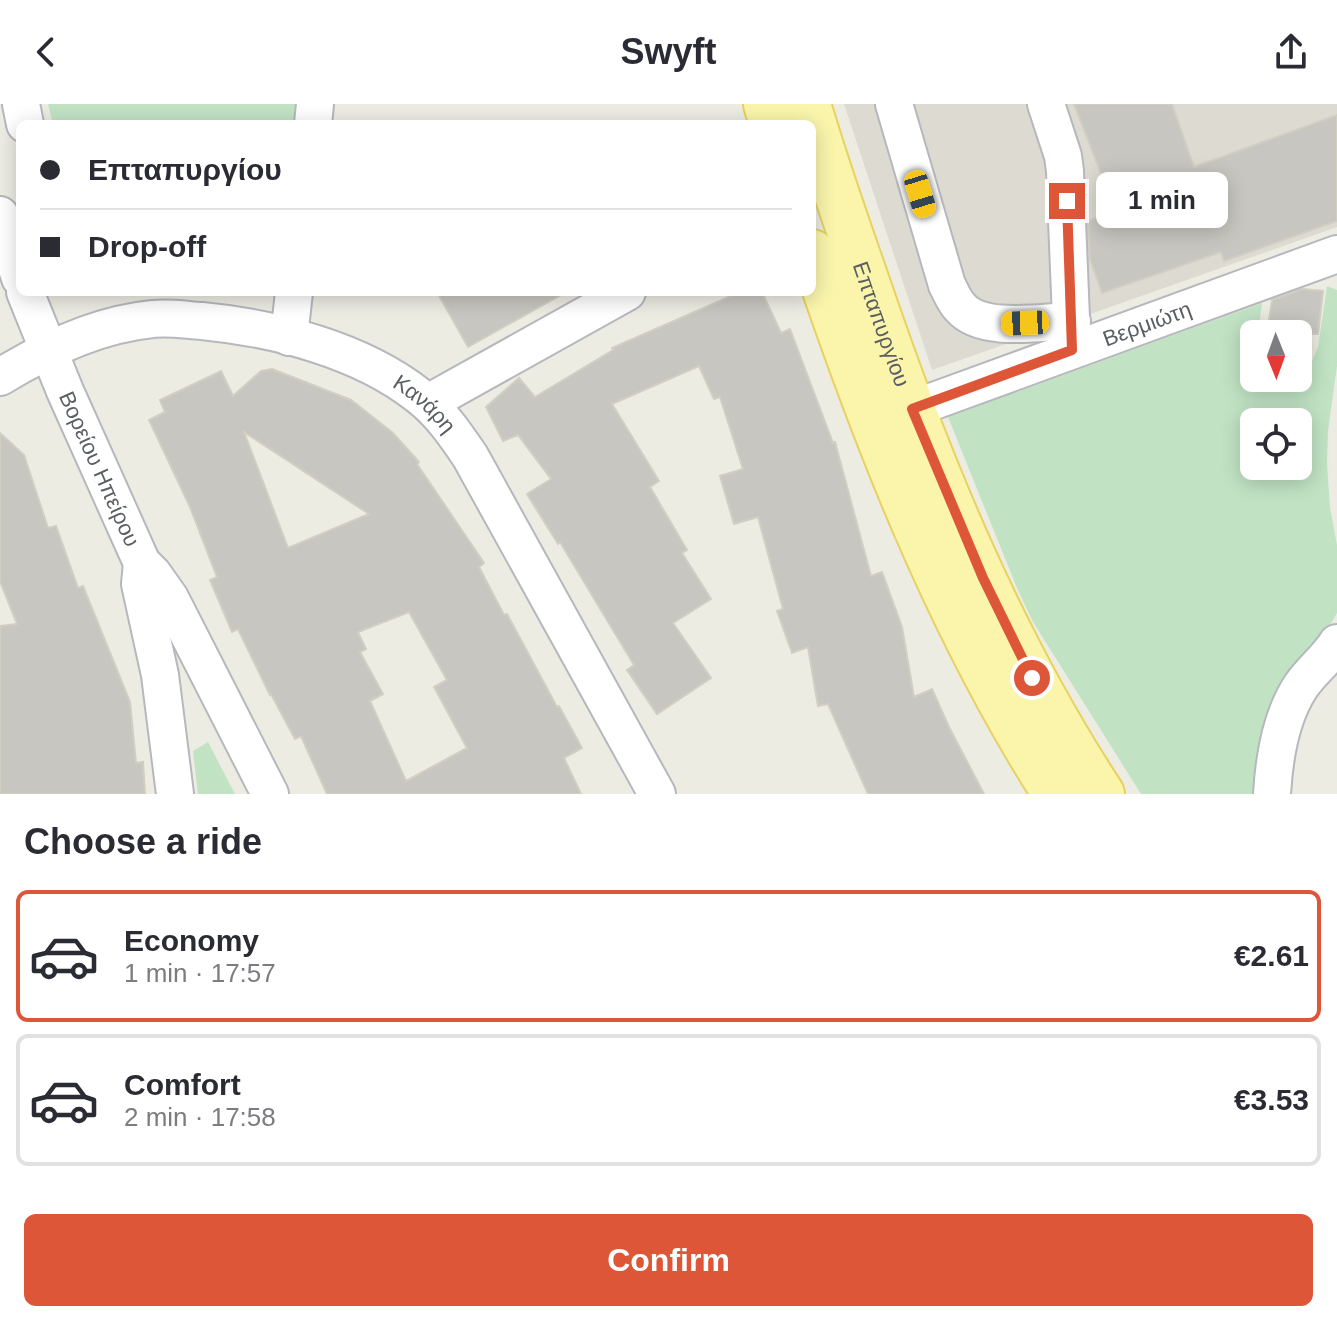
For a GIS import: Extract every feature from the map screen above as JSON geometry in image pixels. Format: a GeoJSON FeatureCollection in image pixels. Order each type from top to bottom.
{"type":"FeatureCollection","features":[{"type":"Feature","properties":{"kind":"main road","name":"Επταπυργίου"},"geometry":{"type":"LineString","coordinates":[[816,150],[822,184],[977,564],[1018,651],[1102,794]]}},
{"type":"Feature","properties":{"kind":"main road","name":"Επταπυργίου"},"geometry":{"type":"LineString","coordinates":[[816,263],[873,423],[948,598],[994,693],[1055,794]]}},
{"type":"Feature","properties":{"kind":"street"},"geometry":{"type":"LineString","coordinates":[[894,104],[947,285],[960,308],[984,322],[1072,336],[1065,171],[1046,104]]}},
{"type":"Feature","properties":{"kind":"street"},"geometry":{"type":"LineString","coordinates":[[0,215],[16,265]]}},
{"type":"Feature","properties":{"kind":"street","name":"Βερμιώτη"},"geometry":{"type":"LineString","coordinates":[[912,409],[1072,336],[1337,254]]}},
{"type":"Feature","properties":{"kind":"street","name":"Βορείου Ηπείρου"},"geometry":{"type":"LineString","coordinates":[[27,296],[142,563],[140,584],[160,675],[175,794]]}},
{"type":"Feature","properties":{"kind":"street"},"geometry":{"type":"LineString","coordinates":[[289,337],[294,296]]}},
{"type":"Feature","properties":{"kind":"street"},"geometry":{"type":"LineString","coordinates":[[428,403],[620,296]]}},
{"type":"Feature","properties":{"kind":"street","name":"Κανάρη"},"geometry":{"type":"LineString","coordinates":[[0,377],[48,350],[91,334],[138,306],[162,319],[236,326],[316,344],[362,362],[407,387],[428,403],[470,456],[657,794]]}},
{"type":"Feature","properties":{"kind":"street"},"geometry":{"type":"LineString","coordinates":[[142,563],[170,598],[270,794]]}},
{"type":"Feature","properties":{"kind":"street"},"geometry":{"type":"LineString","coordinates":[[1272,794],[1282,734],[1291,706],[1302,686],[1337,643]]}},
{"type":"Feature","properties":{"kind":"shaded area"},"geometry":{"type":"Polygon","coordinates":[[[844,104],[1337,104],[1337,227],[932,370],[844,104]]]}},
{"type":"Feature","properties":{"kind":"green space"},"geometry":{"type":"Polygon","coordinates":[[[48,104],[295,104],[294,120],[52,120],[48,104]]]}},
{"type":"Feature","properties":{"kind":"green space"},"geometry":{"type":"Polygon","coordinates":[[[1327,286],[1337,290],[1337,366],[1327,463],[1330,508],[1337,545],[1337,613],[1327,630],[1261,794],[1141,794],[1033,622],[948,417],[1262,303],[1260,320],[1240,320],[1240,392],[1312,392],[1312,361],[1318,347],[1327,286]]]}},
{"type":"Feature","properties":{"kind":"green space"},"geometry":{"type":"Polygon","coordinates":[[[208,742],[235,794],[198,794],[193,751],[208,742]]]}},
{"type":"Feature","properties":{"kind":"building"},"geometry":{"type":"Polygon","coordinates":[[[1074,104],[1172,104],[1194,167],[1337,115],[1337,221],[1224,261],[1221,252],[1102,293],[1090,259],[1088,221],[1115,210],[1074,104]]]}},
{"type":"Feature","properties":{"kind":"building"},"geometry":{"type":"Polygon","coordinates":[[[1302,289],[1323,291],[1318,334],[1312,334],[1312,320],[1269,320],[1272,300],[1302,289]]]}},
{"type":"Feature","properties":{"kind":"building"},"geometry":{"type":"Polygon","coordinates":[[[439,296],[559,296],[468,347],[439,296]]]}},
{"type":"Feature","properties":{"kind":"building"},"geometry":{"type":"Polygon","coordinates":[[[731,296],[764,296],[781,333],[790,329],[835,442],[871,576],[882,572],[902,627],[914,697],[932,689],[984,794],[868,794],[828,704],[818,706],[808,647],[792,653],[777,611],[783,609],[758,517],[734,524],[720,476],[743,469],[720,397],[714,399],[699,366],[612,404],[659,481],[650,487],[687,550],[682,553],[711,599],[673,623],[711,678],[657,714],[627,670],[634,665],[560,542],[558,544],[527,494],[551,479],[518,435],[503,441],[486,407],[519,378],[535,397],[612,348],[731,296]]]}},
{"type":"Feature","properties":{"kind":"building"},"geometry":{"type":"Polygon","coordinates":[[[272,369],[351,400],[393,433],[419,462],[417,464],[484,563],[479,567],[504,615],[507,614],[582,748],[564,758],[581,794],[327,794],[301,736],[295,739],[238,629],[232,632],[210,580],[217,577],[190,507],[149,420],[165,412],[160,400],[221,371],[233,396],[261,371],[272,369]],[[244,432],[288,548],[369,514],[244,432]],[[409,612],[358,632],[366,649],[360,652],[383,694],[370,701],[406,781],[467,748],[434,687],[447,680],[409,612]]]}},
{"type":"Feature","properties":{"kind":"building"},"geometry":{"type":"Polygon","coordinates":[[[0,433],[24,455],[48,528],[56,526],[78,588],[83,586],[130,702],[136,763],[143,762],[145,794],[0,794],[0,626],[17,624],[0,581],[0,433]]]}},
{"type":"Feature","properties":{"kind":"route"},"geometry":{"type":"LineString","coordinates":[[1032,678],[983,578],[912,409],[1072,350],[1067,201]]}}]}
